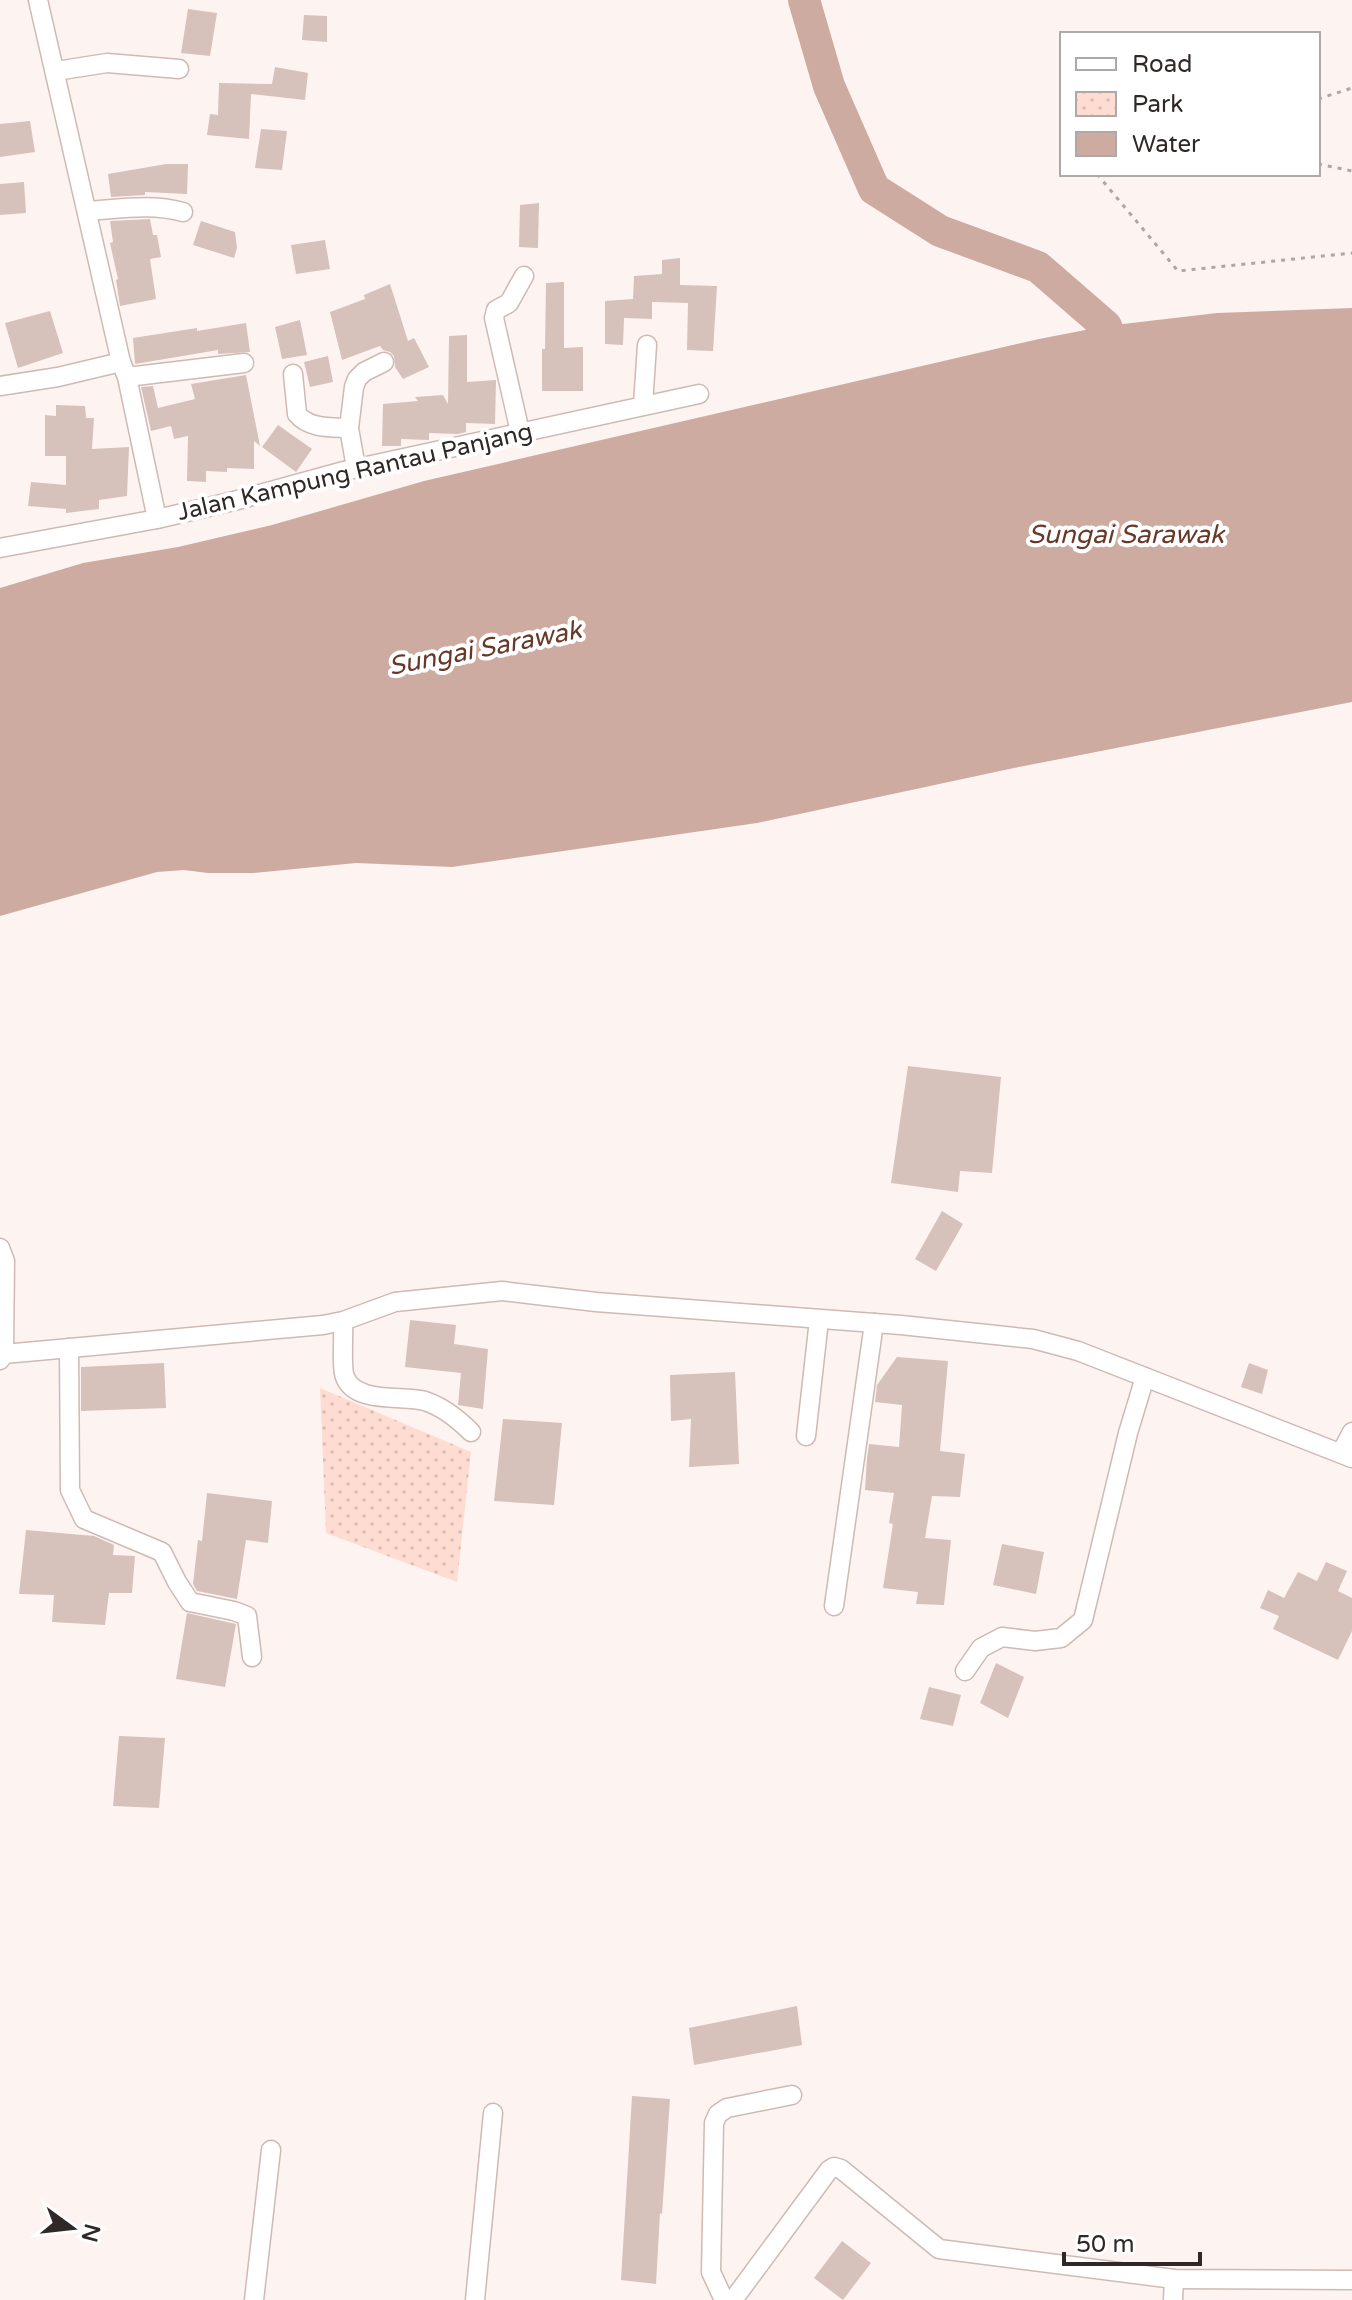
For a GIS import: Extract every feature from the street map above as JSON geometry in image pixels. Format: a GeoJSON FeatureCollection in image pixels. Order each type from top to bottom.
{"type":"FeatureCollection","features":[{"type":"Feature","properties":{"kind":"street","name":"Jalan Kampung Rantau Panjang"},"geometry":{"type":"LineString","coordinates":[[38,0],[157,519],[356,468],[699,394]]}},
{"type":"Feature","properties":{"kind":"street"},"geometry":{"type":"LineString","coordinates":[[56,71],[107,63],[179,69]]}},
{"type":"Feature","properties":{"kind":"street"},"geometry":{"type":"LineString","coordinates":[[87,211],[146,207],[183,212]]}},
{"type":"Feature","properties":{"kind":"street"},"geometry":{"type":"LineString","coordinates":[[520,432],[494,318],[496,310],[509,303],[524,276]]}},
{"type":"Feature","properties":{"kind":"street"},"geometry":{"type":"LineString","coordinates":[[643,405],[647,345]]}},
{"type":"Feature","properties":{"kind":"street"},"geometry":{"type":"LineString","coordinates":[[356,468],[349,428],[357,379],[384,362]]}},
{"type":"Feature","properties":{"kind":"street"},"geometry":{"type":"LineString","coordinates":[[0,386],[124,369],[244,363]]}},
{"type":"Feature","properties":{"kind":"street"},"geometry":{"type":"LineString","coordinates":[[293,374],[297,414],[301,419],[319,426],[349,428]]}},
{"type":"Feature","properties":{"kind":"street"},"geometry":{"type":"LineString","coordinates":[[0,548],[157,519]]}},
{"type":"Feature","properties":{"kind":"street"},"geometry":{"type":"LineString","coordinates":[[0,1248],[5,1261],[2,1357],[323,1325],[395,1302],[502,1291],[596,1302],[874,1323],[1033,1339],[1078,1351],[1346,1455],[1352,1432]]}},
{"type":"Feature","properties":{"kind":"street"},"geometry":{"type":"LineString","coordinates":[[806,1436],[819,1320]]}},
{"type":"Feature","properties":{"kind":"street"},"geometry":{"type":"LineString","coordinates":[[343,1321],[344,1376],[353,1388],[372,1396],[424,1401],[457,1418],[471,1432]]}},
{"type":"Feature","properties":{"kind":"street"},"geometry":{"type":"LineString","coordinates":[[834,1606],[874,1323]]}},
{"type":"Feature","properties":{"kind":"street"},"geometry":{"type":"LineString","coordinates":[[69,1348],[70,1490],[84,1519],[162,1552],[190,1602],[247,1616],[252,1657]]}},
{"type":"Feature","properties":{"kind":"street"},"geometry":{"type":"LineString","coordinates":[[965,1671],[981,1648],[1002,1637],[1035,1641],[1061,1638],[1083,1620],[1128,1433],[1145,1377]]}},
{"type":"Feature","properties":{"kind":"street"},"geometry":{"type":"LineString","coordinates":[[724,2300],[711,2272],[714,2123],[718,2114],[727,2108],[792,2095]]}},
{"type":"Feature","properties":{"kind":"street"},"geometry":{"type":"LineString","coordinates":[[475,2300],[493,2113]]}},
{"type":"Feature","properties":{"kind":"street"},"geometry":{"type":"LineString","coordinates":[[254,2300],[271,2150]]}},
{"type":"Feature","properties":{"kind":"street"},"geometry":{"type":"LineString","coordinates":[[733,2300],[834,2167],[841,2169],[939,2249],[1174,2279],[1352,2280]]}},
{"type":"Feature","properties":{"kind":"street"},"geometry":{"type":"LineString","coordinates":[[1173,2300],[1174,2279]]}},
{"type":"Feature","properties":{"kind":"path"},"geometry":{"type":"LineString","coordinates":[[1320,98],[1352,88]]}},
{"type":"Feature","properties":{"kind":"path"},"geometry":{"type":"LineString","coordinates":[[1320,164],[1352,171]]}},
{"type":"Feature","properties":{"kind":"path"},"geometry":{"type":"LineString","coordinates":[[1099,176],[1178,271],[1352,253]]}},
{"type":"Feature","properties":{"kind":"green space"},"geometry":{"type":"Polygon","coordinates":[[[320,1388],[471,1452],[457,1582],[326,1533],[320,1388]]]}},
{"type":"Feature","properties":{"kind":"water","name":"Sungai Sarawak"},"geometry":{"type":"Polygon","coordinates":[[[1352,308],[1352,702],[1014,768],[757,823],[452,867],[356,863],[253,873],[157,872],[0,916],[0,588],[83,563],[178,547],[272,525],[424,481],[1039,339],[1106,326],[1217,313],[1352,308]]]}},
{"type":"Feature","properties":{"kind":"building"},"geometry":{"type":"Polygon","coordinates":[[[188,9],[217,13],[210,56],[181,53],[188,9]]]}},
{"type":"Feature","properties":{"kind":"building"},"geometry":{"type":"Polygon","coordinates":[[[304,15],[327,16],[327,42],[302,40],[304,15]]]}},
{"type":"Feature","properties":{"kind":"building"},"geometry":{"type":"Polygon","coordinates":[[[275,67],[308,73],[305,100],[251,94],[249,139],[207,135],[210,114],[218,115],[219,83],[272,84],[275,67]]]}},
{"type":"Feature","properties":{"kind":"building"},"geometry":{"type":"Polygon","coordinates":[[[30,121],[35,152],[0,157],[0,124],[30,121]]]}},
{"type":"Feature","properties":{"kind":"building"},"geometry":{"type":"Polygon","coordinates":[[[261,129],[287,131],[282,170],[255,168],[261,129]]]}},
{"type":"Feature","properties":{"kind":"building"},"geometry":{"type":"Polygon","coordinates":[[[166,164],[188,164],[187,194],[145,192],[145,195],[111,197],[108,174],[166,164]]]}},
{"type":"Feature","properties":{"kind":"building"},"geometry":{"type":"Polygon","coordinates":[[[24,182],[26,213],[0,215],[0,184],[24,182]]]}},
{"type":"Feature","properties":{"kind":"building"},"geometry":{"type":"Polygon","coordinates":[[[539,203],[538,248],[519,247],[520,205],[539,203]]]}},
{"type":"Feature","properties":{"kind":"building"},"geometry":{"type":"Polygon","coordinates":[[[150,219],[161,257],[150,259],[156,299],[120,306],[110,243],[113,242],[110,221],[150,219]]]}},
{"type":"Feature","properties":{"kind":"building"},"geometry":{"type":"Polygon","coordinates":[[[201,221],[235,232],[237,248],[234,258],[193,245],[201,221]]]}},
{"type":"Feature","properties":{"kind":"building"},"geometry":{"type":"Polygon","coordinates":[[[325,240],[330,269],[296,274],[291,245],[325,240]]]}},
{"type":"Feature","properties":{"kind":"building"},"geometry":{"type":"Polygon","coordinates":[[[680,258],[680,285],[717,286],[713,351],[687,350],[688,303],[652,302],[652,319],[624,318],[623,345],[605,344],[605,301],[633,299],[634,276],[662,274],[662,260],[680,258]]]}},
{"type":"Feature","properties":{"kind":"building"},"geometry":{"type":"Polygon","coordinates":[[[564,282],[564,348],[583,347],[583,391],[542,391],[546,283],[564,282]]]}},
{"type":"Feature","properties":{"kind":"building"},"geometry":{"type":"Polygon","coordinates":[[[390,284],[408,341],[414,338],[429,367],[403,379],[395,367],[394,356],[380,346],[342,360],[330,312],[365,299],[364,295],[390,284]]]}},
{"type":"Feature","properties":{"kind":"building"},"geometry":{"type":"Polygon","coordinates":[[[50,311],[63,353],[18,368],[5,323],[50,311]]]}},
{"type":"Feature","properties":{"kind":"building"},"geometry":{"type":"Polygon","coordinates":[[[300,320],[307,355],[282,359],[275,327],[300,320]]]}},
{"type":"Feature","properties":{"kind":"building"},"geometry":{"type":"Polygon","coordinates":[[[246,323],[250,352],[218,354],[218,350],[135,364],[133,338],[246,323]]]}},
{"type":"Feature","properties":{"kind":"building"},"geometry":{"type":"Polygon","coordinates":[[[467,335],[467,382],[496,380],[495,424],[466,423],[466,432],[429,433],[429,440],[401,439],[401,446],[382,446],[383,404],[443,395],[448,404],[449,336],[467,335]]]}},
{"type":"Feature","properties":{"kind":"building"},"geometry":{"type":"Polygon","coordinates":[[[328,356],[333,382],[310,387],[304,362],[328,356]]]}},
{"type":"Feature","properties":{"kind":"building"},"geometry":{"type":"Polygon","coordinates":[[[246,375],[260,446],[254,441],[254,469],[206,471],[206,482],[187,481],[188,436],[174,439],[171,426],[151,431],[141,387],[153,386],[158,408],[195,399],[191,384],[246,375]]]}},
{"type":"Feature","properties":{"kind":"building"},"geometry":{"type":"Polygon","coordinates":[[[56,405],[85,406],[86,418],[94,418],[92,449],[129,447],[127,496],[99,500],[99,509],[66,513],[66,509],[28,506],[31,482],[66,485],[66,456],[45,456],[45,415],[56,416],[56,405]]]}},
{"type":"Feature","properties":{"kind":"building"},"geometry":{"type":"Polygon","coordinates":[[[278,425],[312,449],[296,472],[262,447],[278,425]]]}},
{"type":"Feature","properties":{"kind":"building"},"geometry":{"type":"Polygon","coordinates":[[[908,1066],[1001,1077],[992,1173],[960,1171],[958,1192],[891,1183],[908,1066]]]}},
{"type":"Feature","properties":{"kind":"building"},"geometry":{"type":"Polygon","coordinates":[[[942,1211],[963,1224],[936,1271],[915,1259],[942,1211]]]}},
{"type":"Feature","properties":{"kind":"building"},"geometry":{"type":"Polygon","coordinates":[[[410,1320],[456,1325],[454,1344],[488,1349],[483,1409],[458,1405],[461,1373],[405,1367],[410,1320]]]}},
{"type":"Feature","properties":{"kind":"building"},"geometry":{"type":"Polygon","coordinates":[[[897,1357],[948,1361],[940,1451],[965,1454],[960,1497],[932,1496],[925,1538],[951,1540],[944,1605],[916,1604],[918,1592],[883,1588],[893,1524],[889,1523],[894,1493],[865,1490],[869,1444],[899,1447],[902,1405],[875,1402],[877,1385],[897,1357]]]}},
{"type":"Feature","properties":{"kind":"building"},"geometry":{"type":"Polygon","coordinates":[[[164,1363],[166,1408],[81,1411],[81,1367],[164,1363]]]}},
{"type":"Feature","properties":{"kind":"building"},"geometry":{"type":"Polygon","coordinates":[[[1249,1363],[1268,1370],[1262,1394],[1241,1387],[1249,1363]]]}},
{"type":"Feature","properties":{"kind":"building"},"geometry":{"type":"Polygon","coordinates":[[[735,1372],[739,1464],[689,1467],[691,1419],[671,1421],[670,1375],[735,1372]]]}},
{"type":"Feature","properties":{"kind":"building"},"geometry":{"type":"Polygon","coordinates":[[[503,1419],[562,1423],[554,1505],[494,1501],[503,1419]]]}},
{"type":"Feature","properties":{"kind":"building"},"geometry":{"type":"Polygon","coordinates":[[[207,1493],[272,1501],[268,1543],[246,1540],[237,1599],[197,1591],[193,1584],[207,1493]]]}},
{"type":"Feature","properties":{"kind":"building"},"geometry":{"type":"Polygon","coordinates":[[[26,1530],[94,1536],[114,1545],[113,1555],[135,1556],[132,1593],[109,1593],[105,1625],[52,1622],[54,1595],[19,1594],[26,1530]]]}},
{"type":"Feature","properties":{"kind":"building"},"geometry":{"type":"Polygon","coordinates":[[[1002,1544],[1044,1552],[1036,1594],[993,1585],[1002,1544]]]}},
{"type":"Feature","properties":{"kind":"building"},"geometry":{"type":"Polygon","coordinates":[[[1326,1562],[1347,1571],[1338,1591],[1352,1598],[1352,1631],[1338,1660],[1273,1629],[1279,1616],[1260,1608],[1268,1590],[1284,1598],[1298,1572],[1317,1581],[1326,1562]]]}},
{"type":"Feature","properties":{"kind":"building"},"geometry":{"type":"Polygon","coordinates":[[[187,1613],[236,1624],[225,1687],[176,1679],[187,1613]]]}},
{"type":"Feature","properties":{"kind":"building"},"geometry":{"type":"Polygon","coordinates":[[[996,1663],[1024,1677],[1008,1718],[980,1703],[996,1663]]]}},
{"type":"Feature","properties":{"kind":"building"},"geometry":{"type":"Polygon","coordinates":[[[929,1687],[961,1695],[953,1726],[920,1719],[929,1687]]]}},
{"type":"Feature","properties":{"kind":"building"},"geometry":{"type":"Polygon","coordinates":[[[119,1736],[165,1738],[159,1808],[113,1806],[119,1736]]]}},
{"type":"Feature","properties":{"kind":"building"},"geometry":{"type":"Polygon","coordinates":[[[797,2006],[802,2045],[694,2065],[689,2028],[797,2006]]]}},
{"type":"Feature","properties":{"kind":"building"},"geometry":{"type":"Polygon","coordinates":[[[632,2096],[670,2099],[656,2284],[621,2280],[632,2096]]]}},
{"type":"Feature","properties":{"kind":"building"},"geometry":{"type":"Polygon","coordinates":[[[842,2241],[871,2263],[843,2300],[814,2278],[842,2241]]]}},
{"type":"Feature","properties":{"kind":"waterway"},"geometry":{"type":"LineString","coordinates":[[804,0],[829,86],[874,189],[940,231],[1038,267],[1106,326],[1121,367]]}}]}
